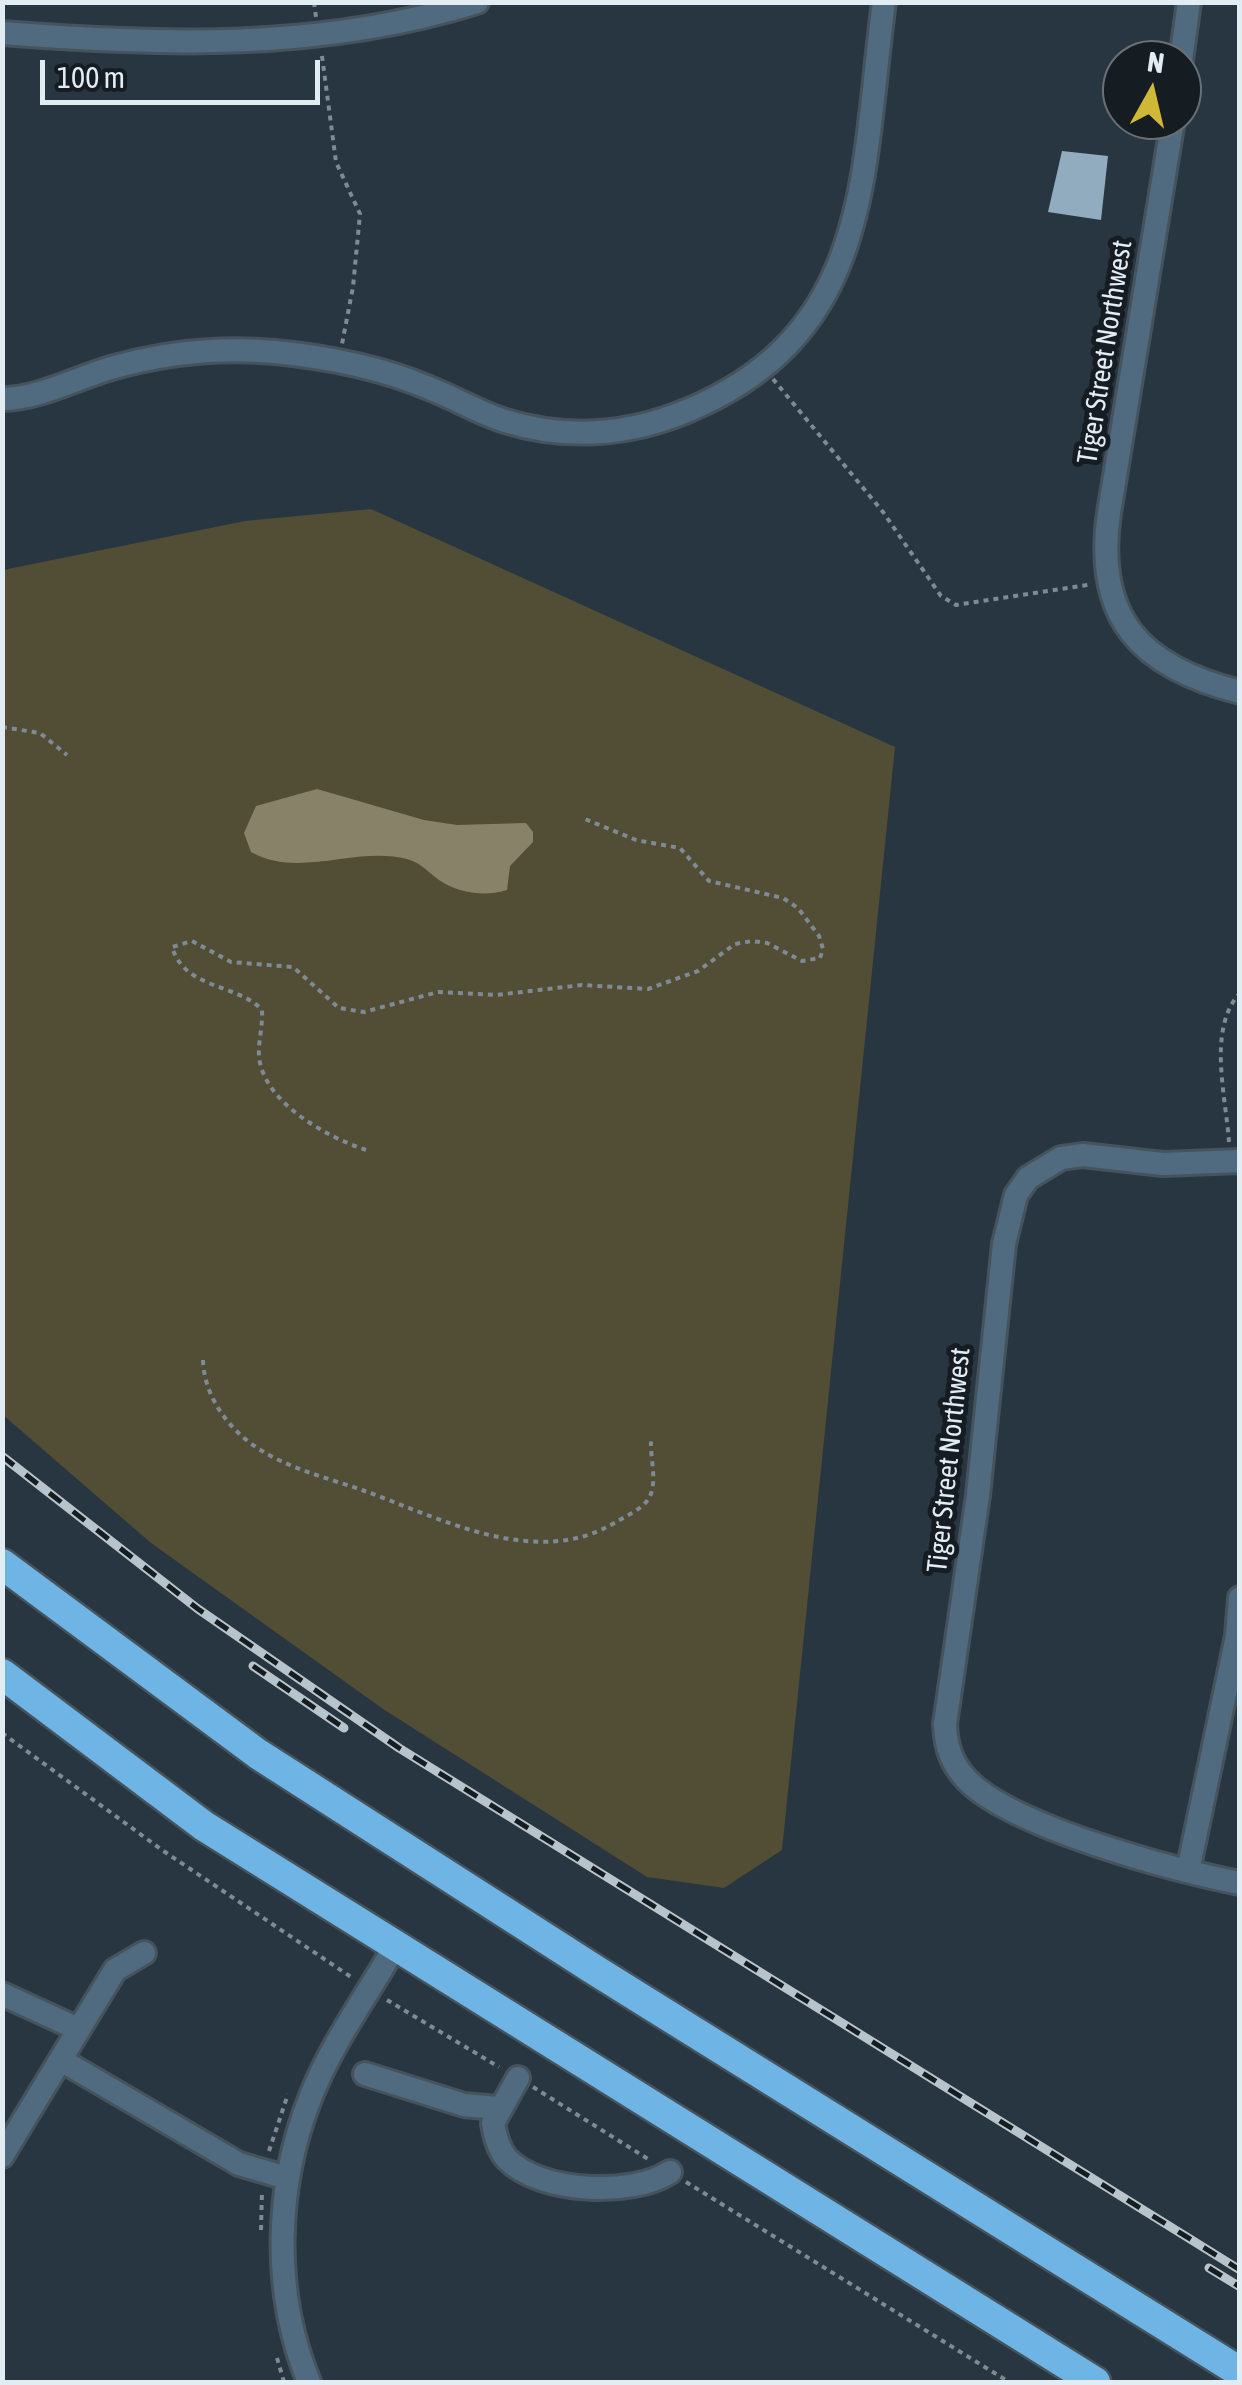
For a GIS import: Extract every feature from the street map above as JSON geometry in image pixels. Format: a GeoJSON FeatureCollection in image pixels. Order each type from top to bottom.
{"type":"FeatureCollection","features":[{"type":"Feature","properties":{"kind":"highway"},"geometry":{"type":"LineString","coordinates":[[2,1564],[258,1754],[1240,2372]]}},
{"type":"Feature","properties":{"kind":"highway"},"geometry":{"type":"LineString","coordinates":[[2,1674],[204,1826],[1095,2382]]}},
{"type":"Feature","properties":{"kind":"street"},"geometry":{"type":"LineString","coordinates":[[2,33],[212,45],[319,37],[398,24],[477,2]]}},
{"type":"Feature","properties":{"kind":"street"},"geometry":{"type":"LineString","coordinates":[[2,399],[127,364],[201,351],[278,352],[397,375],[505,421],[582,433],[620,433],[660,422],[718,398],[761,368],[809,324],[841,266],[858,211],[884,2]]}},
{"type":"Feature","properties":{"kind":"street"},"geometry":{"type":"LineString","coordinates":[[1184,40],[1189,2]]}},
{"type":"Feature","properties":{"kind":"street","name":"Tiger Street Northwest"},"geometry":{"type":"LineString","coordinates":[[1108,588],[1105,539],[1169,140]]}},
{"type":"Feature","properties":{"kind":"street"},"geometry":{"type":"LineString","coordinates":[[1108,588],[1119,620],[1137,642],[1190,676],[1240,692]]}},
{"type":"Feature","properties":{"kind":"street","name":"Tiger Street Northwest"},"geometry":{"type":"LineString","coordinates":[[1188,1872],[1112,1851],[1015,1810],[970,1784],[948,1753],[948,1690],[978,1496],[1004,1244],[1016,1194],[1028,1178],[1062,1158],[1083,1156],[1163,1164],[1235,1161]]}},
{"type":"Feature","properties":{"kind":"street"},"geometry":{"type":"LineString","coordinates":[[1240,1598],[1236,1636],[1188,1872],[1240,1883]]}},
{"type":"Feature","properties":{"kind":"street"},"geometry":{"type":"LineString","coordinates":[[309,2382],[284,2278],[287,2178],[312,2094],[394,1948]]}},
{"type":"Feature","properties":{"kind":"street"},"geometry":{"type":"LineString","coordinates":[[2,2156],[115,1970],[144,1953]]}},
{"type":"Feature","properties":{"kind":"street"},"geometry":{"type":"LineString","coordinates":[[2,1994],[78,2029]]}},
{"type":"Feature","properties":{"kind":"street"},"geometry":{"type":"LineString","coordinates":[[61,2060],[239,2164],[287,2178]]}},
{"type":"Feature","properties":{"kind":"street"},"geometry":{"type":"LineString","coordinates":[[366,2074],[464,2105],[497,2108]]}},
{"type":"Feature","properties":{"kind":"street"},"geometry":{"type":"LineString","coordinates":[[518,2078],[497,2108],[493,2123],[497,2143],[508,2160],[539,2178],[577,2185],[633,2186],[656,2182],[670,2172]]}},
{"type":"Feature","properties":{"kind":"path"},"geometry":{"type":"LineString","coordinates":[[319,37],[336,162],[360,214],[354,287],[338,363]]}},
{"type":"Feature","properties":{"kind":"path"},"geometry":{"type":"LineString","coordinates":[[761,368],[883,512],[941,596],[956,605],[1108,588]]}},
{"type":"Feature","properties":{"kind":"path"},"geometry":{"type":"LineString","coordinates":[[2,727],[40,733],[67,756]]}},
{"type":"Feature","properties":{"kind":"path"},"geometry":{"type":"LineString","coordinates":[[366,1150],[328,1136],[301,1118],[262,1068],[262,1010],[254,1002],[215,989],[191,974],[172,948],[192,941],[231,962],[285,964],[304,974],[340,1008],[364,1012],[438,992],[496,995],[582,986],[648,989],[698,971],[735,944],[752,941],[767,943],[802,960],[820,958],[823,949],[819,936],[809,920],[783,898],[709,881],[680,848],[636,840],[585,820]]}},
{"type":"Feature","properties":{"kind":"path"},"geometry":{"type":"LineString","coordinates":[[1235,1161],[1221,1026],[1228,1006],[1240,993]]}},
{"type":"Feature","properties":{"kind":"path"},"geometry":{"type":"LineString","coordinates":[[202,1360],[203,1382],[215,1404],[244,1437],[277,1460],[484,1534],[570,1539],[608,1527],[647,1502],[652,1490],[651,1441]]}},
{"type":"Feature","properties":{"kind":"path"},"geometry":{"type":"LineString","coordinates":[[2,1734],[162,1850],[351,1978]]}},
{"type":"Feature","properties":{"kind":"path"},"geometry":{"type":"LineString","coordinates":[[384,1999],[1009,2382]]}},
{"type":"Feature","properties":{"kind":"shaded area"},"geometry":{"type":"Polygon","coordinates":[[[371,509],[895,747],[782,1850],[724,1888],[647,1877],[383,1709],[151,1543],[3,1415],[3,570],[245,521],[371,509]]]}},
{"type":"Feature","properties":{"kind":"shaded area"},"geometry":{"type":"Polygon","coordinates":[[[317,789],[424,820],[457,825],[526,823],[533,832],[533,842],[510,866],[507,890],[490,893],[454,888],[407,859],[367,856],[288,863],[251,852],[244,833],[256,806],[317,789]]]}},
{"type":"Feature","properties":{"kind":"building"},"geometry":{"type":"Polygon","coordinates":[[[1062,151],[1108,156],[1101,220],[1048,212],[1062,151]]]}},
{"type":"Feature","properties":{"kind":"railway"},"geometry":{"type":"LineString","coordinates":[[2,1456],[198,1609],[399,1748],[1240,2270]]}},
{"type":"Feature","properties":{"kind":"railway"},"geometry":{"type":"LineString","coordinates":[[253,1666],[344,1728]]}},
{"type":"Feature","properties":{"kind":"railway"},"geometry":{"type":"LineString","coordinates":[[1209,2268],[1240,2287]]}}]}
